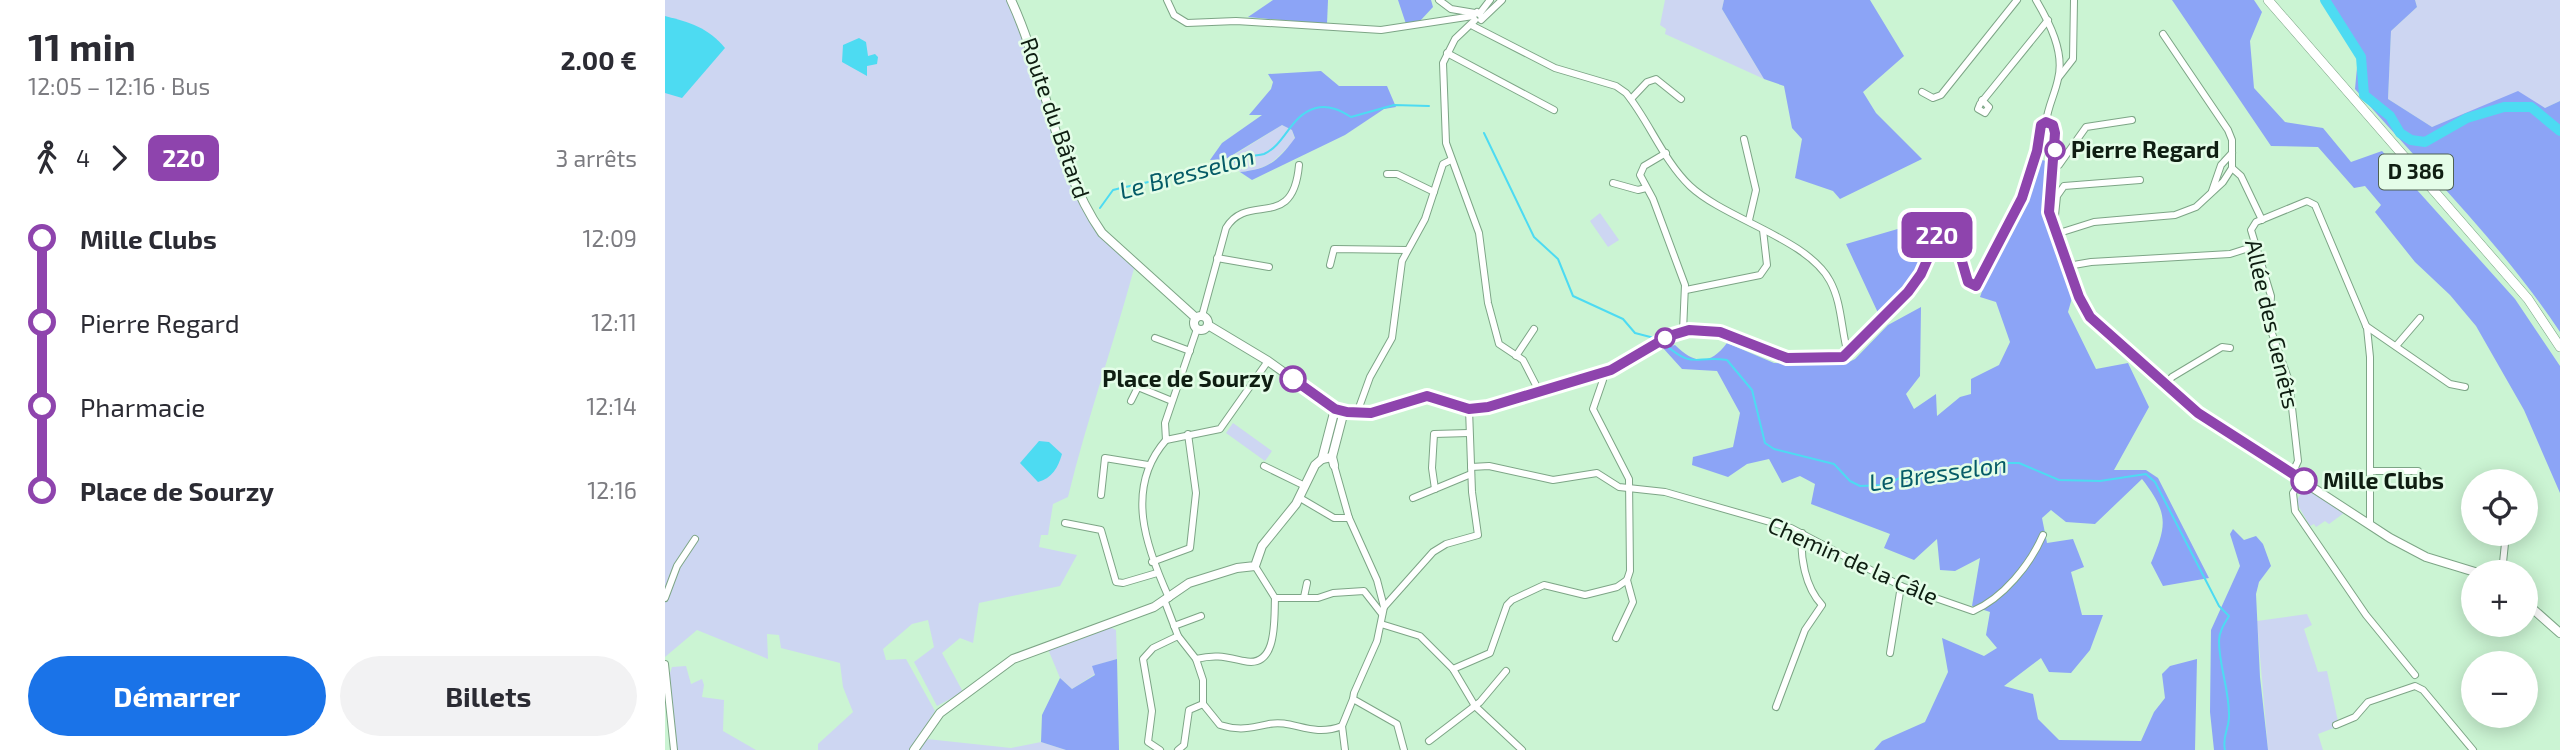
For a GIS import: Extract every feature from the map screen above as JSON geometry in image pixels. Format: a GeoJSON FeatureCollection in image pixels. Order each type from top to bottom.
{"type":"FeatureCollection","features":[{"type":"Feature","properties":{"kind":"main road","name":"D 386"},"geometry":{"type":"LineString","coordinates":[[2268,0],[2528,299],[2560,347]]}},
{"type":"Feature","properties":{"kind":"street","name":"Route du Bâtard"},"geometry":{"type":"LineString","coordinates":[[1011,0],[1038,65],[1054,125],[1091,218],[1102,233],[1199,317],[1206,318],[1208,326]]}},
{"type":"Feature","properties":{"kind":"street"},"geometry":{"type":"LineString","coordinates":[[1167,0],[1174,15],[1187,23],[1236,22],[1381,30],[1476,18],[1496,8],[1502,0]]}},
{"type":"Feature","properties":{"kind":"street"},"geometry":{"type":"LineString","coordinates":[[1439,0],[1451,9],[1476,18],[1555,68],[1620,88],[1631,99],[1687,183],[1700,195],[1749,220],[1822,268],[1837,299],[1848,354]]}},
{"type":"Feature","properties":{"kind":"street"},"geometry":{"type":"LineString","coordinates":[[1490,0],[1455,39],[1447,53],[1443,69],[1447,100],[1446,143],[1479,233],[1488,303],[1499,344],[1528,366],[1539,391]]}},
{"type":"Feature","properties":{"kind":"street"},"geometry":{"type":"LineString","coordinates":[[1922,92],[1933,98],[1941,95],[2017,0]]}},
{"type":"Feature","properties":{"kind":"street"},"geometry":{"type":"LineString","coordinates":[[2036,0],[2055,35],[2059,77]]}},
{"type":"Feature","properties":{"kind":"street"},"geometry":{"type":"LineString","coordinates":[[2046,122],[2047,108],[2059,77],[2073,59],[2074,0]]}},
{"type":"Feature","properties":{"kind":"street"},"geometry":{"type":"LineString","coordinates":[[1982,100],[2048,20]]}},
{"type":"Feature","properties":{"kind":"street"},"geometry":{"type":"LineString","coordinates":[[2163,34],[2228,130],[2232,168],[2223,182],[2212,191]]}},
{"type":"Feature","properties":{"kind":"street"},"geometry":{"type":"LineString","coordinates":[[1447,53],[1554,110]]}},
{"type":"Feature","properties":{"kind":"street"},"geometry":{"type":"LineString","coordinates":[[1631,99],[1647,82],[1656,79],[1681,99]]}},
{"type":"Feature","properties":{"kind":"street"},"geometry":{"type":"LineString","coordinates":[[2054,166],[2059,165],[2086,127],[2132,120]]}},
{"type":"Feature","properties":{"kind":"street"},"geometry":{"type":"LineString","coordinates":[[1198,329],[1208,326],[1269,361],[1340,410],[1357,412],[1382,410],[1427,396],[1469,409],[1488,407],[1602,373],[1683,331],[1720,332],[1787,358],[1824,360],[1848,354],[1913,286],[1941,229],[1949,229],[1954,234],[1968,282],[1976,286],[2022,198],[2037,151],[2041,125],[2046,122]]}},
{"type":"Feature","properties":{"kind":"street"},"geometry":{"type":"LineString","coordinates":[[2046,122],[2055,129],[2049,202],[2055,230],[2090,317],[2198,413],[2413,551],[2461,567]]}},
{"type":"Feature","properties":{"kind":"street"},"geometry":{"type":"LineString","coordinates":[[1744,139],[1751,159],[1756,190],[1749,220]]}},
{"type":"Feature","properties":{"kind":"street"},"geometry":{"type":"LineString","coordinates":[[1666,153],[1641,170],[1640,176],[1686,290],[1683,331]]}},
{"type":"Feature","properties":{"kind":"street"},"geometry":{"type":"LineString","coordinates":[[2055,230],[2094,222],[2185,213],[2206,200],[2221,165],[2232,153]]}},
{"type":"Feature","properties":{"kind":"street"},"geometry":{"type":"LineString","coordinates":[[1357,412],[1370,377],[1392,338],[1397,286],[1407,250],[1425,219],[1443,164],[1451,160]]}},
{"type":"Feature","properties":{"kind":"street"},"geometry":{"type":"LineString","coordinates":[[1198,329],[1194,324],[1199,317],[1231,218],[1244,212],[1270,209],[1284,203],[1297,181],[1299,165]]}},
{"type":"Feature","properties":{"kind":"street","name":"Allée des Genêts"},"geometry":{"type":"LineString","coordinates":[[2232,168],[2247,187],[2262,220]]}},
{"type":"Feature","properties":{"kind":"street"},"geometry":{"type":"LineString","coordinates":[[1387,174],[1397,174],[1434,192]]}},
{"type":"Feature","properties":{"kind":"street"},"geometry":{"type":"LineString","coordinates":[[2055,230],[2057,196],[2064,186],[2140,180]]}},
{"type":"Feature","properties":{"kind":"street"},"geometry":{"type":"LineString","coordinates":[[1613,183],[1638,190],[1646,188]]}},
{"type":"Feature","properties":{"kind":"street","name":"Allée des Genêts"},"geometry":{"type":"LineString","coordinates":[[2292,474],[2298,461],[2289,381],[2269,325],[2270,296],[2251,228],[2262,220],[2304,201],[2315,205],[2366,326],[2370,350],[2370,525]]}},
{"type":"Feature","properties":{"kind":"street"},"geometry":{"type":"LineString","coordinates":[[1686,290],[1760,275],[1767,265],[1763,230]]}},
{"type":"Feature","properties":{"kind":"street"},"geometry":{"type":"LineString","coordinates":[[2068,266],[2091,262],[2230,254],[2255,246]]}},
{"type":"Feature","properties":{"kind":"street"},"geometry":{"type":"LineString","coordinates":[[1330,265],[1334,249],[1407,250]]}},
{"type":"Feature","properties":{"kind":"street"},"geometry":{"type":"LineString","coordinates":[[1217,258],[1269,267]]}},
{"type":"Feature","properties":{"kind":"street"},"geometry":{"type":"LineString","coordinates":[[2393,344],[2420,318]]}},
{"type":"Feature","properties":{"kind":"street"},"geometry":{"type":"LineString","coordinates":[[2366,326],[2450,384],[2465,387]]}},
{"type":"Feature","properties":{"kind":"street"},"geometry":{"type":"LineString","coordinates":[[1198,329],[1165,423],[1166,440],[1149,465],[1143,509],[1145,539],[1174,626],[1178,636],[1196,659],[1203,680],[1203,705],[1220,725],[1232,729],[1255,730],[1271,724],[1316,732],[1342,726]]}},
{"type":"Feature","properties":{"kind":"street"},"geometry":{"type":"LineString","coordinates":[[1516,356],[1534,329]]}},
{"type":"Feature","properties":{"kind":"street"},"geometry":{"type":"LineString","coordinates":[[1155,338],[1190,351]]}},
{"type":"Feature","properties":{"kind":"street"},"geometry":{"type":"LineString","coordinates":[[2370,350],[2379,342],[2393,344]]}},
{"type":"Feature","properties":{"kind":"street"},"geometry":{"type":"LineString","coordinates":[[2165,386],[2172,377],[2222,347],[2230,348]]}},
{"type":"Feature","properties":{"kind":"street"},"geometry":{"type":"LineString","coordinates":[[1166,440],[1220,429],[1269,361]]}},
{"type":"Feature","properties":{"kind":"street"},"geometry":{"type":"LineString","coordinates":[[1602,373],[1603,380],[1593,408],[1614,445],[1631,488],[1630,571],[1627,580],[1632,607],[1616,638]]}},
{"type":"Feature","properties":{"kind":"street"},"geometry":{"type":"LineString","coordinates":[[1131,401],[1138,387],[1172,401]]}},
{"type":"Feature","properties":{"kind":"street"},"geometry":{"type":"LineString","coordinates":[[1383,611],[1433,552],[1446,544],[1478,535],[1471,471],[1469,409]]}},
{"type":"Feature","properties":{"kind":"street"},"geometry":{"type":"LineString","coordinates":[[1340,410],[1333,461],[1349,518],[1377,580],[1383,611],[1377,641],[1357,683],[1342,726],[1345,750]]}},
{"type":"Feature","properties":{"kind":"street"},"geometry":{"type":"LineString","coordinates":[[1255,566],[1262,546],[1300,498],[1340,410]]}},
{"type":"Feature","properties":{"kind":"street"},"geometry":{"type":"LineString","coordinates":[[1435,489],[1432,468],[1434,433],[1469,433]]}},
{"type":"Feature","properties":{"kind":"street"},"geometry":{"type":"LineString","coordinates":[[1152,562],[1190,548],[1196,494],[1188,434]]}},
{"type":"Feature","properties":{"kind":"street"},"geometry":{"type":"LineString","coordinates":[[1101,495],[1105,458],[1149,465]]}},
{"type":"Feature","properties":{"kind":"street"},"geometry":{"type":"LineString","coordinates":[[1318,462],[1333,461]]}},
{"type":"Feature","properties":{"kind":"street"},"geometry":{"type":"LineString","coordinates":[[1264,466],[1305,486]]}},
{"type":"Feature","properties":{"kind":"street","name":"Chemin de la Câle"},"geometry":{"type":"LineString","coordinates":[[1471,471],[1489,466],[1553,480],[1597,473],[1619,488],[1665,492],[1802,533],[1901,586],[1973,611],[1992,600],[2019,574],[2043,535]]}},
{"type":"Feature","properties":{"kind":"street"},"geometry":{"type":"LineString","coordinates":[[1413,498],[1471,471]]}},
{"type":"Feature","properties":{"kind":"street"},"geometry":{"type":"LineString","coordinates":[[2371,471],[2418,471]]}},
{"type":"Feature","properties":{"kind":"street"},"geometry":{"type":"LineString","coordinates":[[2302,480],[2293,493],[2295,511],[2365,615],[2415,675]]}},
{"type":"Feature","properties":{"kind":"street"},"geometry":{"type":"LineString","coordinates":[[1300,498],[1334,518],[1349,518]]}},
{"type":"Feature","properties":{"kind":"street"},"geometry":{"type":"LineString","coordinates":[[2356,516],[2371,506]]}},
{"type":"Feature","properties":{"kind":"street"},"geometry":{"type":"LineString","coordinates":[[1065,523],[1101,530],[1116,582],[1123,583],[1157,573]]}},
{"type":"Feature","properties":{"kind":"street"},"geometry":{"type":"LineString","coordinates":[[1776,707],[1805,631],[1822,605],[1811,593],[1804,563],[1802,533]]}},
{"type":"Feature","properties":{"kind":"street"},"geometry":{"type":"LineString","coordinates":[[665,598],[677,566],[695,539]]}},
{"type":"Feature","properties":{"kind":"street"},"geometry":{"type":"LineString","coordinates":[[1196,659],[1220,654],[1244,662],[1255,662],[1269,651],[1275,598],[1255,566]]}},
{"type":"Feature","properties":{"kind":"street"},"geometry":{"type":"LineString","coordinates":[[914,750],[940,712],[1013,659],[1167,600],[1189,583],[1237,568],[1255,566]]}},
{"type":"Feature","properties":{"kind":"street"},"geometry":{"type":"LineString","coordinates":[[1453,669],[1490,653],[1507,605],[1536,586],[1544,585],[1585,595],[1617,587],[1627,580]]}},
{"type":"Feature","properties":{"kind":"street"},"geometry":{"type":"LineString","coordinates":[[1304,597],[1307,583]]}},
{"type":"Feature","properties":{"kind":"street"},"geometry":{"type":"LineString","coordinates":[[1890,653],[1901,586]]}},
{"type":"Feature","properties":{"kind":"street"},"geometry":{"type":"LineString","coordinates":[[1275,598],[1364,591],[1383,611]]}},
{"type":"Feature","properties":{"kind":"street"},"geometry":{"type":"LineString","coordinates":[[2538,614],[2560,633]]}},
{"type":"Feature","properties":{"kind":"street"},"geometry":{"type":"LineString","coordinates":[[1174,626],[1201,616]]}},
{"type":"Feature","properties":{"kind":"street"},"geometry":{"type":"LineString","coordinates":[[1381,624],[1420,636],[1453,669],[1475,706],[1522,750]]}},
{"type":"Feature","properties":{"kind":"street"},"geometry":{"type":"LineString","coordinates":[[1160,750],[1148,742],[1152,711],[1143,659],[1153,648],[1178,636]]}},
{"type":"Feature","properties":{"kind":"street"},"geometry":{"type":"LineString","coordinates":[[665,664],[674,750]]}},
{"type":"Feature","properties":{"kind":"street"},"geometry":{"type":"LineString","coordinates":[[1429,741],[1475,706],[1506,671]]}},
{"type":"Feature","properties":{"kind":"street"},"geometry":{"type":"LineString","coordinates":[[2336,725],[2355,717],[2368,702],[2415,686],[2423,690],[2473,750]]}},
{"type":"Feature","properties":{"kind":"street"},"geometry":{"type":"LineString","coordinates":[[1353,699],[1397,724],[1405,750]]}},
{"type":"Feature","properties":{"kind":"street"},"geometry":{"type":"LineString","coordinates":[[1178,750],[1184,745],[1189,710],[1203,705]]}},
{"type":"Feature","properties":{"kind":"shaded area"},"geometry":{"type":"Polygon","coordinates":[[[665,0],[1008,0],[1035,66],[1078,197],[1099,233],[1135,265],[1068,497],[1053,504],[1048,535],[1041,535],[1039,547],[1077,555],[1060,586],[979,603],[973,643],[960,638],[942,653],[963,692],[937,706],[914,662],[934,647],[928,620],[912,624],[883,649],[886,660],[906,659],[935,711],[910,750],[818,750],[818,744],[853,712],[843,687],[840,663],[781,648],[779,635],[767,634],[768,659],[697,630],[665,657],[665,0]]]}},
{"type":"Feature","properties":{"kind":"shaded area"},"geometry":{"type":"Polygon","coordinates":[[[1273,0],[1328,0],[1327,24],[1248,17],[1273,0]]]}},
{"type":"Feature","properties":{"kind":"shaded area"},"geometry":{"type":"Polygon","coordinates":[[[1398,0],[1431,0],[1433,7],[1420,21],[1406,24],[1398,0]]]}},
{"type":"Feature","properties":{"kind":"shaded area"},"geometry":{"type":"Polygon","coordinates":[[[1665,0],[1724,0],[1722,9],[1764,79],[1665,34],[1666,29],[1660,25],[1665,0]]]}},
{"type":"Feature","properties":{"kind":"shaded area"},"geometry":{"type":"Polygon","coordinates":[[[1724,0],[1870,0],[1904,56],[1863,92],[1876,113],[1922,159],[1840,199],[1833,191],[1795,178],[1802,139],[1792,128],[1784,86],[1764,79],[1722,9],[1724,0]]]}},
{"type":"Feature","properties":{"kind":"shaded area"},"geometry":{"type":"Polygon","coordinates":[[[2172,0],[2254,0],[2262,12],[2250,41],[2254,88],[2285,122],[2323,128],[2351,162],[2382,151],[2515,299],[2560,366],[2560,493],[2524,410],[2476,326],[2450,295],[2415,262],[2375,212],[2381,205],[2365,186],[2354,188],[2318,147],[2271,146],[2172,0]]]}},
{"type":"Feature","properties":{"kind":"shaded area"},"geometry":{"type":"Polygon","coordinates":[[[2323,0],[2415,0],[2417,7],[2391,31],[2388,99],[2432,127],[2518,91],[2545,108],[2560,101],[2560,332],[2488,237],[2355,89],[2358,57],[2323,0]]]}},
{"type":"Feature","properties":{"kind":"shaded area"},"geometry":{"type":"Polygon","coordinates":[[[2415,0],[2560,0],[2560,101],[2545,108],[2518,92],[2432,127],[2388,99],[2391,31],[2417,7],[2415,0]]]}},
{"type":"Feature","properties":{"kind":"shaded area"},"geometry":{"type":"Polygon","coordinates":[[[665,16],[698,27],[712,35],[725,48],[682,98],[665,93],[665,16]]]}},
{"type":"Feature","properties":{"kind":"shaded area"},"geometry":{"type":"Polygon","coordinates":[[[859,38],[866,42],[868,56],[875,54],[878,57],[877,64],[867,66],[867,76],[842,62],[843,45],[859,38]]]}},
{"type":"Feature","properties":{"kind":"shaded area"},"geometry":{"type":"Polygon","coordinates":[[[1321,71],[1339,86],[1387,86],[1396,107],[1384,109],[1345,135],[1252,180],[1240,172],[1258,169],[1278,158],[1295,138],[1292,130],[1282,125],[1226,159],[1210,160],[1222,143],[1262,115],[1249,115],[1271,89],[1273,82],[1268,74],[1321,71]]]}},
{"type":"Feature","properties":{"kind":"shaded area"},"geometry":{"type":"Polygon","coordinates":[[[1282,125],[1292,130],[1295,140],[1265,166],[1240,172],[1226,160],[1282,125]]]}},
{"type":"Feature","properties":{"kind":"shaded area"},"geometry":{"type":"Polygon","coordinates":[[[2040,159],[2048,162],[2043,212],[2072,298],[2068,312],[2096,369],[2128,363],[2149,407],[2114,470],[2146,470],[2158,478],[2209,578],[2163,586],[2151,563],[2160,539],[2163,520],[2157,502],[2142,479],[2095,524],[2066,522],[2051,510],[2042,518],[2047,543],[2073,539],[2084,567],[2071,572],[2082,615],[2103,615],[2090,650],[2071,673],[2049,672],[2041,658],[2004,686],[2033,694],[2038,719],[2059,740],[2141,741],[2154,712],[2165,698],[2162,674],[2170,666],[2197,659],[2195,750],[1874,750],[1882,741],[1925,722],[1948,672],[1942,638],[1984,656],[1997,648],[1986,635],[1990,612],[1972,606],[1980,558],[1955,571],[1940,570],[1937,539],[1914,560],[1884,548],[1890,534],[1811,504],[1815,484],[1800,476],[1782,483],[1769,459],[1747,464],[1728,477],[1692,465],[1693,457],[1733,447],[1740,413],[1717,371],[1682,369],[1663,348],[1675,345],[1689,356],[1702,360],[1714,356],[1727,343],[1774,363],[1843,365],[1855,359],[1888,325],[1921,307],[1920,376],[1906,394],[1914,409],[1936,394],[1937,416],[1960,397],[1971,394],[1971,379],[1999,365],[2010,342],[1996,302],[1980,297],[1993,260],[2020,215],[2040,159]]]}},
{"type":"Feature","properties":{"kind":"shaded area"},"geometry":{"type":"Polygon","coordinates":[[[1924,211],[1934,213],[1941,222],[1933,232],[1914,279],[1879,315],[1846,244],[1908,226],[1924,211]]]}},
{"type":"Feature","properties":{"kind":"shaded area"},"geometry":{"type":"Polygon","coordinates":[[[1600,213],[1619,240],[1608,247],[1590,221],[1600,213]]]}},
{"type":"Feature","properties":{"kind":"shaded area"},"geometry":{"type":"Polygon","coordinates":[[[1233,423],[1272,451],[1265,461],[1226,433],[1233,423]]]}},
{"type":"Feature","properties":{"kind":"shaded area"},"geometry":{"type":"Polygon","coordinates":[[[1039,441],[1049,442],[1062,454],[1054,472],[1038,482],[1020,463],[1039,441]]]}},
{"type":"Feature","properties":{"kind":"shaded area"},"geometry":{"type":"Polygon","coordinates":[[[2310,491],[2344,513],[2329,524],[2325,521],[2316,527],[2314,524],[2310,526],[2296,502],[2301,493],[2310,491]]]}},
{"type":"Feature","properties":{"kind":"shaded area"},"geometry":{"type":"Polygon","coordinates":[[[2233,529],[2244,540],[2256,536],[2263,544],[2271,566],[2259,582],[2256,594],[2260,677],[2268,750],[2214,750],[2210,712],[2211,630],[2240,566],[2230,534],[2233,529]]]}},
{"type":"Feature","properties":{"kind":"shaded area"},"geometry":{"type":"Polygon","coordinates":[[[2307,614],[2312,625],[2304,629],[2318,672],[2327,671],[2339,726],[2318,734],[2323,750],[2268,750],[2257,621],[2307,614]]]}},
{"type":"Feature","properties":{"kind":"shaded area"},"geometry":{"type":"Polygon","coordinates":[[[1108,626],[1116,630],[1117,659],[1093,666],[1095,674],[1072,689],[1060,678],[1048,649],[1108,626]]]}},
{"type":"Feature","properties":{"kind":"shaded area"},"geometry":{"type":"Polygon","coordinates":[[[1117,659],[1119,750],[1066,750],[1041,742],[1042,715],[1060,678],[1072,689],[1095,675],[1092,666],[1117,659]]]}},
{"type":"Feature","properties":{"kind":"shaded area"},"geometry":{"type":"Polygon","coordinates":[[[686,666],[691,684],[702,679],[702,697],[724,700],[723,731],[756,750],[677,750],[669,676],[672,667],[686,666]]]}},
{"type":"Feature","properties":{"kind":"shaded area"},"geometry":{"type":"Polygon","coordinates":[[[927,739],[1011,748],[1041,742],[1066,750],[920,750],[927,739]]]}},
{"type":"Feature","properties":{"kind":"waterway"},"geometry":{"type":"LineString","coordinates":[[2325,0],[2361,57],[2364,95],[2390,116],[2400,133],[2411,140],[2425,142],[2467,118],[2504,107],[2531,107],[2560,131]]}},
{"type":"Feature","properties":{"kind":"waterway","name":"Le Bresselon"},"geometry":{"type":"LineString","coordinates":[[1100,208],[1113,190],[1264,154],[1278,144],[1300,117],[1316,108],[1334,109],[1351,117],[1394,105],[1429,106]]}},
{"type":"Feature","properties":{"kind":"waterway","name":"Le Bresselon"},"geometry":{"type":"LineString","coordinates":[[1484,133],[1534,237],[1558,259],[1573,296],[1623,319],[1635,333],[1658,339]]}},
{"type":"Feature","properties":{"kind":"waterway","name":"Le Bresselon"},"geometry":{"type":"LineString","coordinates":[[1662,342],[1688,359],[1727,360],[1752,390],[1765,443],[1774,449],[1834,464],[1850,481],[1860,486],[1887,485],[1901,477],[1955,475],[1995,463],[2019,463],[2059,480],[2100,481],[2146,474],[2155,482],[2219,606],[2229,616],[2219,641],[2229,708],[2225,750]]}},
{"type":"Feature","properties":{"kind":"bus line","name":"220"},"geometry":{"type":"LineString","coordinates":[[1293,379],[1335,409],[1371,413],[1427,396],[1469,409],[1488,407],[1611,370],[1669,336],[1689,330],[1720,332],[1787,358],[1824,360],[1843,357],[1856,347],[1918,279],[1937,232],[1941,229],[1949,229],[1954,234],[1965,275],[1968,282],[1976,286],[1991,253],[2015,215],[2037,151],[2041,125],[2046,122],[2051,123],[2055,129],[2054,172],[2049,212],[2079,297],[2090,317],[2198,413],[2304,481]]}},
{"type":"Feature","properties":{"kind":"place","name":"Pierre Regard"},"geometry":{"type":"Point","coordinates":[2055,150]}},
{"type":"Feature","properties":{"kind":"place","name":"Place de Sourzy"},"geometry":{"type":"Point","coordinates":[1293,379]}},
{"type":"Feature","properties":{"kind":"place","name":"Mille Clubs"},"geometry":{"type":"Point","coordinates":[2304,481]}}]}
